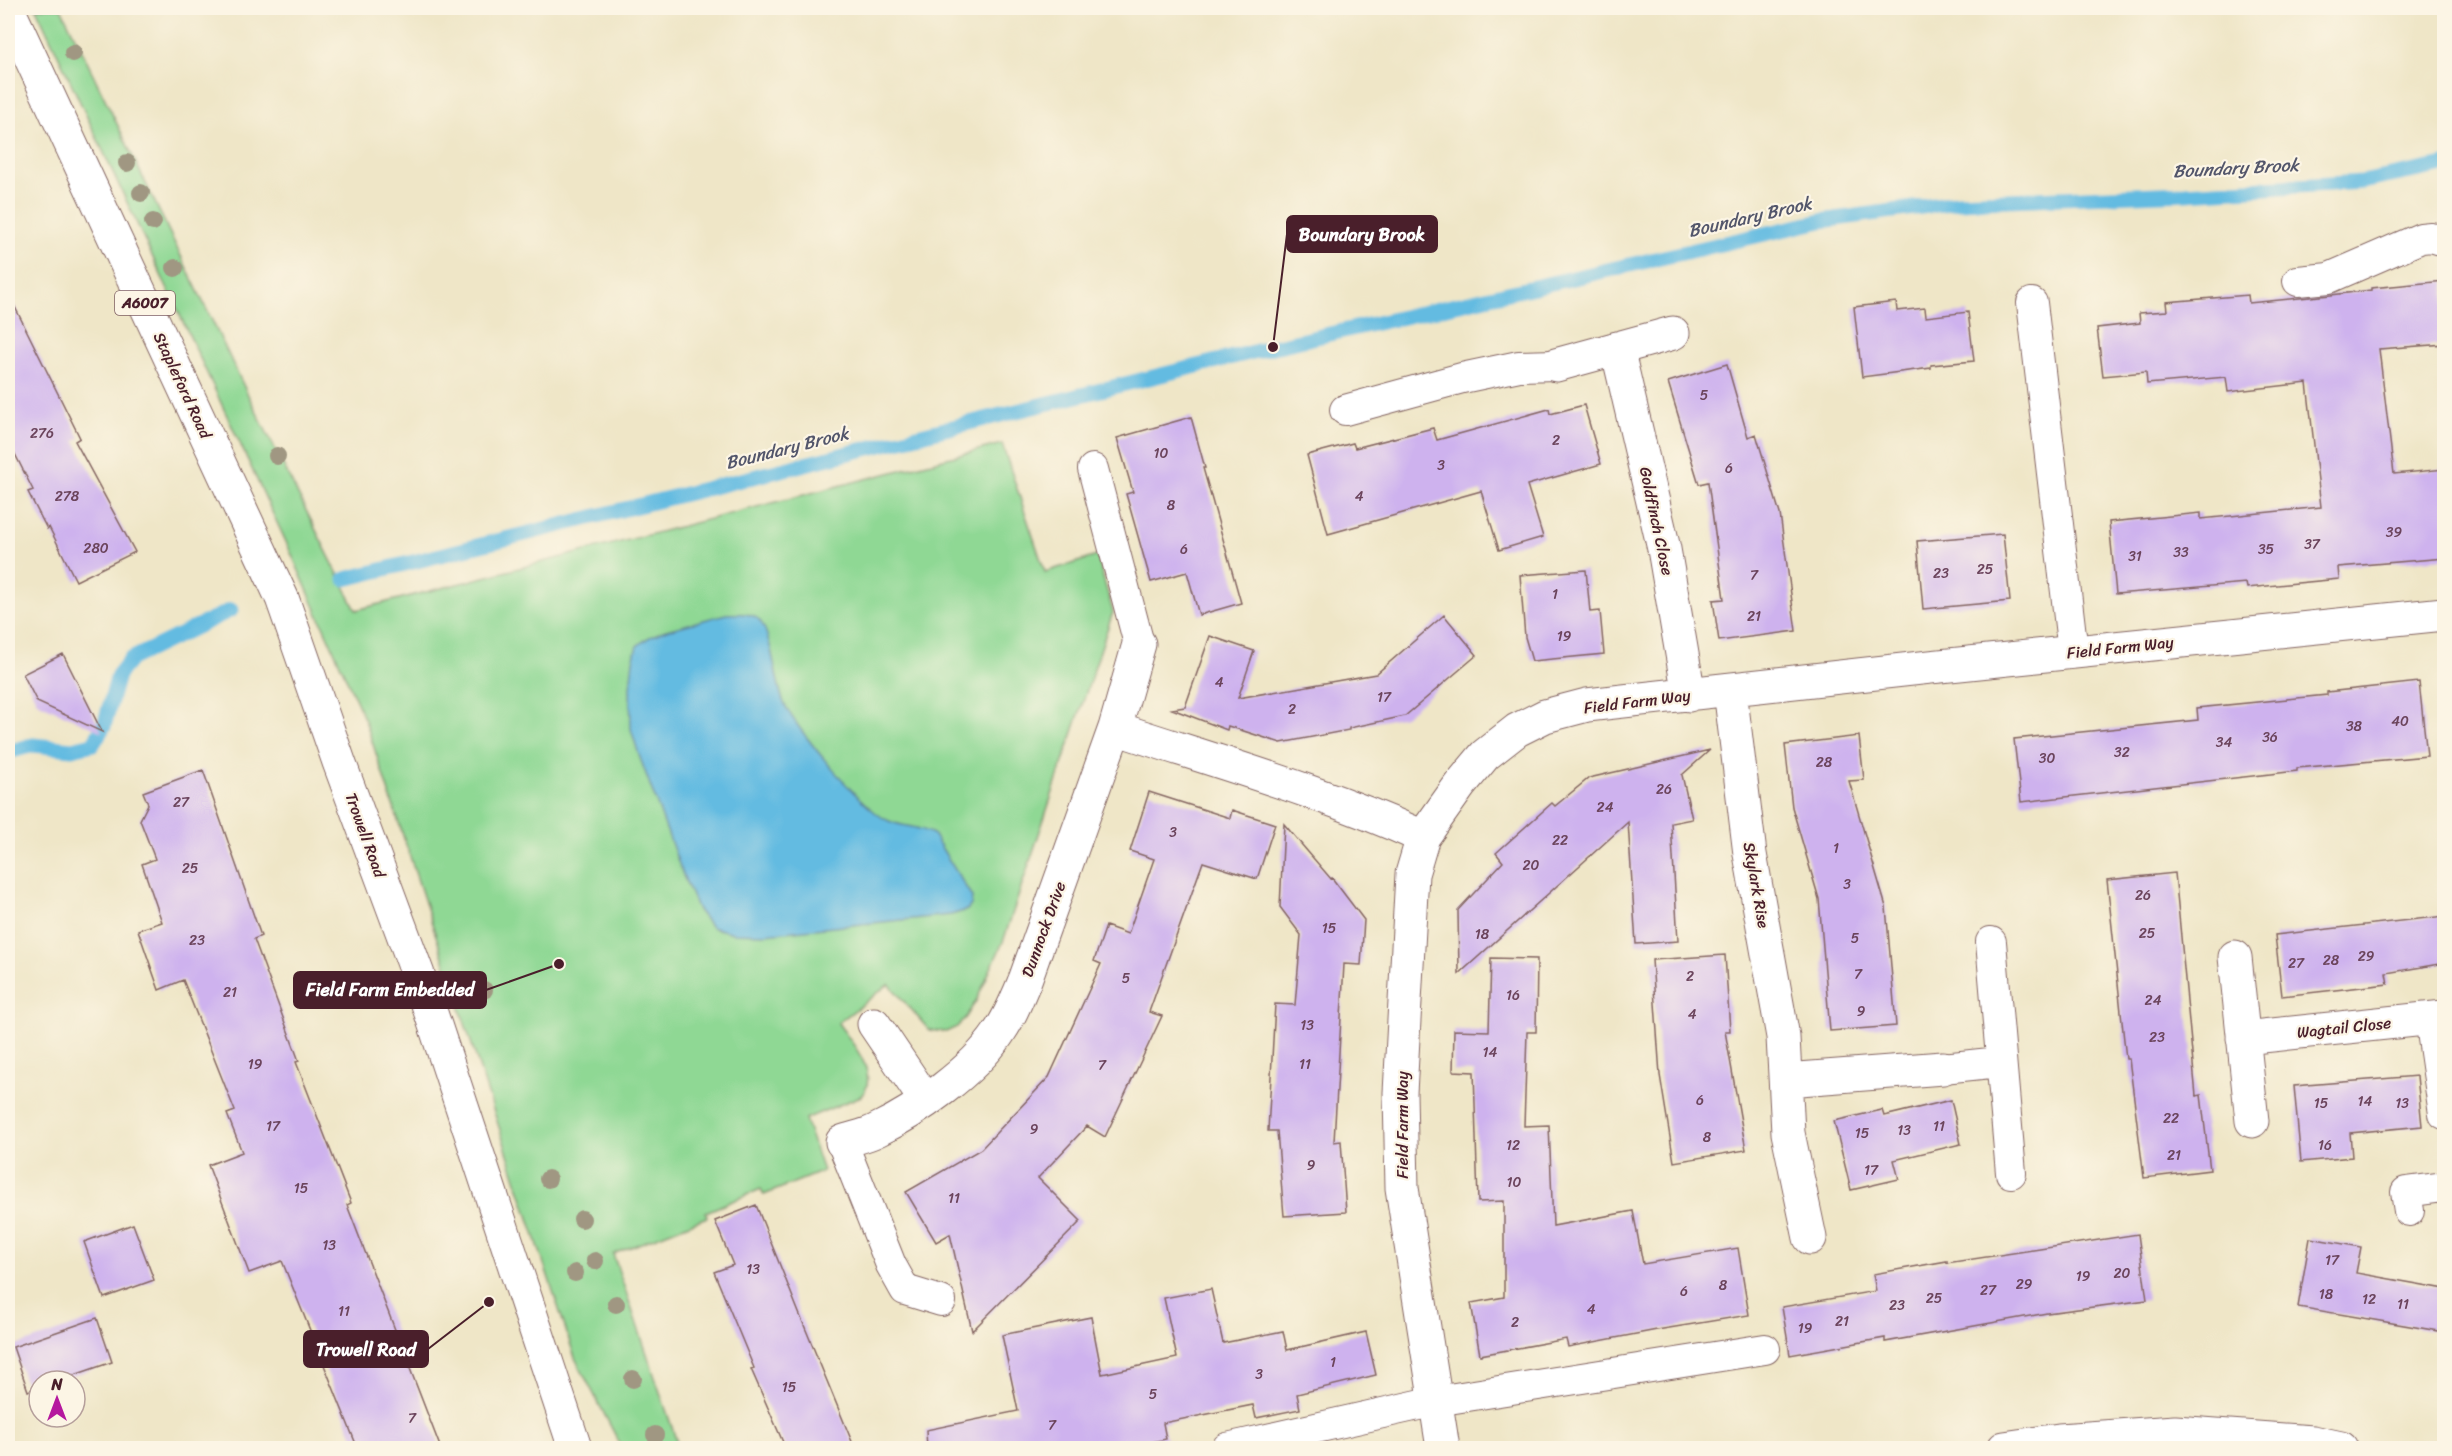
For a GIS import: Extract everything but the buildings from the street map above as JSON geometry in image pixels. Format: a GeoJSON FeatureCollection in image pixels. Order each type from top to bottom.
{"type":"FeatureCollection","features":[{"type":"Feature","properties":{"kind":"street","name":"Stapleford Road"},"geometry":{"type":"LineString","coordinates":[[8,9],[282,598]]}},
{"type":"Feature","properties":{"kind":"street"},"geometry":{"type":"LineString","coordinates":[[1556,365],[1673,333]]}},
{"type":"Feature","properties":{"kind":"street","name":"Goldfinch Close"},"geometry":{"type":"LineString","coordinates":[[1617,348],[1664,549],[1689,695]]}},
{"type":"Feature","properties":{"kind":"street","name":"Trowell Road"},"geometry":{"type":"LineString","coordinates":[[282,598],[339,762],[420,980],[575,1449]]}},
{"type":"Feature","properties":{"kind":"street","name":"Field Farm Way"},"geometry":{"type":"LineString","coordinates":[[1443,1449],[1405,1208],[1400,1146],[1400,1093],[1412,874],[1423,837],[1460,785],[1485,755],[1517,730],[1545,716],[1587,705],[2445,614]]}},
{"type":"Feature","properties":{"kind":"street","name":"Dunnock Drive"},"geometry":{"type":"LineString","coordinates":[[842,1142],[876,1131],[926,1101],[972,1065],[998,1035],[1014,1007],[1115,728],[1139,644]]}},
{"type":"Feature","properties":{"kind":"street","name":"Skylark Rise"},"geometry":{"type":"LineString","coordinates":[[1730,690],[1750,854],[1783,1037],[1788,1133],[1810,1238]]}},
{"type":"Feature","properties":{"kind":"street"},"geometry":{"type":"LineString","coordinates":[[1115,728],[1322,797],[1423,837]]}},
{"type":"Feature","properties":{"kind":"street"},"geometry":{"type":"LineString","coordinates":[[2235,957],[2252,1121]]}},
{"type":"Feature","properties":{"kind":"street","name":"Wagtail Close"},"geometry":{"type":"LineString","coordinates":[[2244,1038],[2437,1017]]}},
{"type":"Feature","properties":{"kind":"street"},"geometry":{"type":"LineString","coordinates":[[874,1024],[926,1101]]}},
{"type":"Feature","properties":{"kind":"street"},"geometry":{"type":"LineString","coordinates":[[1786,1080],[1943,1068]]}},
{"type":"Feature","properties":{"kind":"street"},"geometry":{"type":"LineString","coordinates":[[2004,1449],[2059,1440],[2175,1432],[2313,1442],[2340,1449]]}},
{"type":"Feature","properties":{"kind":"lane"},"geometry":{"type":"LineString","coordinates":[[2298,281],[2329,278],[2421,238],[2431,237],[2445,241]]}},
{"type":"Feature","properties":{"kind":"lane"},"geometry":{"type":"LineString","coordinates":[[2032,303],[2073,652]]}},
{"type":"Feature","properties":{"kind":"lane"},"geometry":{"type":"LineString","coordinates":[[1345,410],[1507,368],[1556,365]]}},
{"type":"Feature","properties":{"kind":"lane"},"geometry":{"type":"LineString","coordinates":[[1093,468],[1139,644]]}},
{"type":"Feature","properties":{"kind":"lane"},"geometry":{"type":"LineString","coordinates":[[1991,942],[2011,1173]]}},
{"type":"Feature","properties":{"kind":"lane"},"geometry":{"type":"LineString","coordinates":[[2437,1017],[2445,1114]]}},
{"type":"Feature","properties":{"kind":"lane"},"geometry":{"type":"LineString","coordinates":[[1943,1068],[2000,1062]]}},
{"type":"Feature","properties":{"kind":"lane"},"geometry":{"type":"LineString","coordinates":[[842,1142],[891,1265],[905,1290],[941,1301]]}},
{"type":"Feature","properties":{"kind":"lane"},"geometry":{"type":"LineString","coordinates":[[2409,1211],[2406,1192],[2445,1187]]}},
{"type":"Feature","properties":{"kind":"lane"},"geometry":{"type":"LineString","coordinates":[[1227,1449],[1436,1401],[1766,1349]]}},
{"type":"Feature","properties":{"kind":"green space"},"geometry":{"type":"Polygon","coordinates":[[[36,8],[61,8],[250,399],[356,610],[1002,444],[1045,572],[1097,556],[1113,612],[1003,942],[976,1001],[966,1017],[957,1027],[946,1032],[929,1030],[889,984],[838,1023],[862,1058],[868,1078],[861,1096],[805,1119],[823,1171],[764,1195],[761,1189],[706,1212],[707,1217],[613,1254],[679,1448],[622,1448],[575,1358],[366,723],[287,544],[36,8]]]}},
{"type":"Feature","properties":{"kind":"water"},"geometry":{"type":"Polygon","coordinates":[[[726,614],[750,615],[762,624],[770,645],[785,705],[832,769],[878,814],[894,823],[922,829],[933,834],[972,897],[971,905],[967,910],[951,915],[765,934],[733,933],[711,927],[698,910],[683,875],[639,755],[631,729],[630,688],[637,646],[663,631],[726,614]]]}},
{"type":"Feature","properties":{"kind":"waterway","name":"Boundary Brook"},"geometry":{"type":"LineString","coordinates":[[345,579],[1273,347],[1821,221],[1957,202],[2185,193],[2362,182],[2444,165]]}},
{"type":"Feature","properties":{"kind":"waterway","name":"Boundary Brook"},"geometry":{"type":"LineString","coordinates":[[8,752],[33,745],[72,749],[93,744],[104,726],[118,675],[131,659],[231,610]]}},
{"type":"Feature","properties":{"kind":"place","name":"Boundary Brook"},"geometry":{"type":"Point","coordinates":[1273,347]}},
{"type":"Feature","properties":{"kind":"place","name":"Field Farm Embedded"},"geometry":{"type":"Point","coordinates":[559,964]}},
{"type":"Feature","properties":{"kind":"place","name":"Trowell Road"},"geometry":{"type":"Point","coordinates":[489,1302]}}]}
